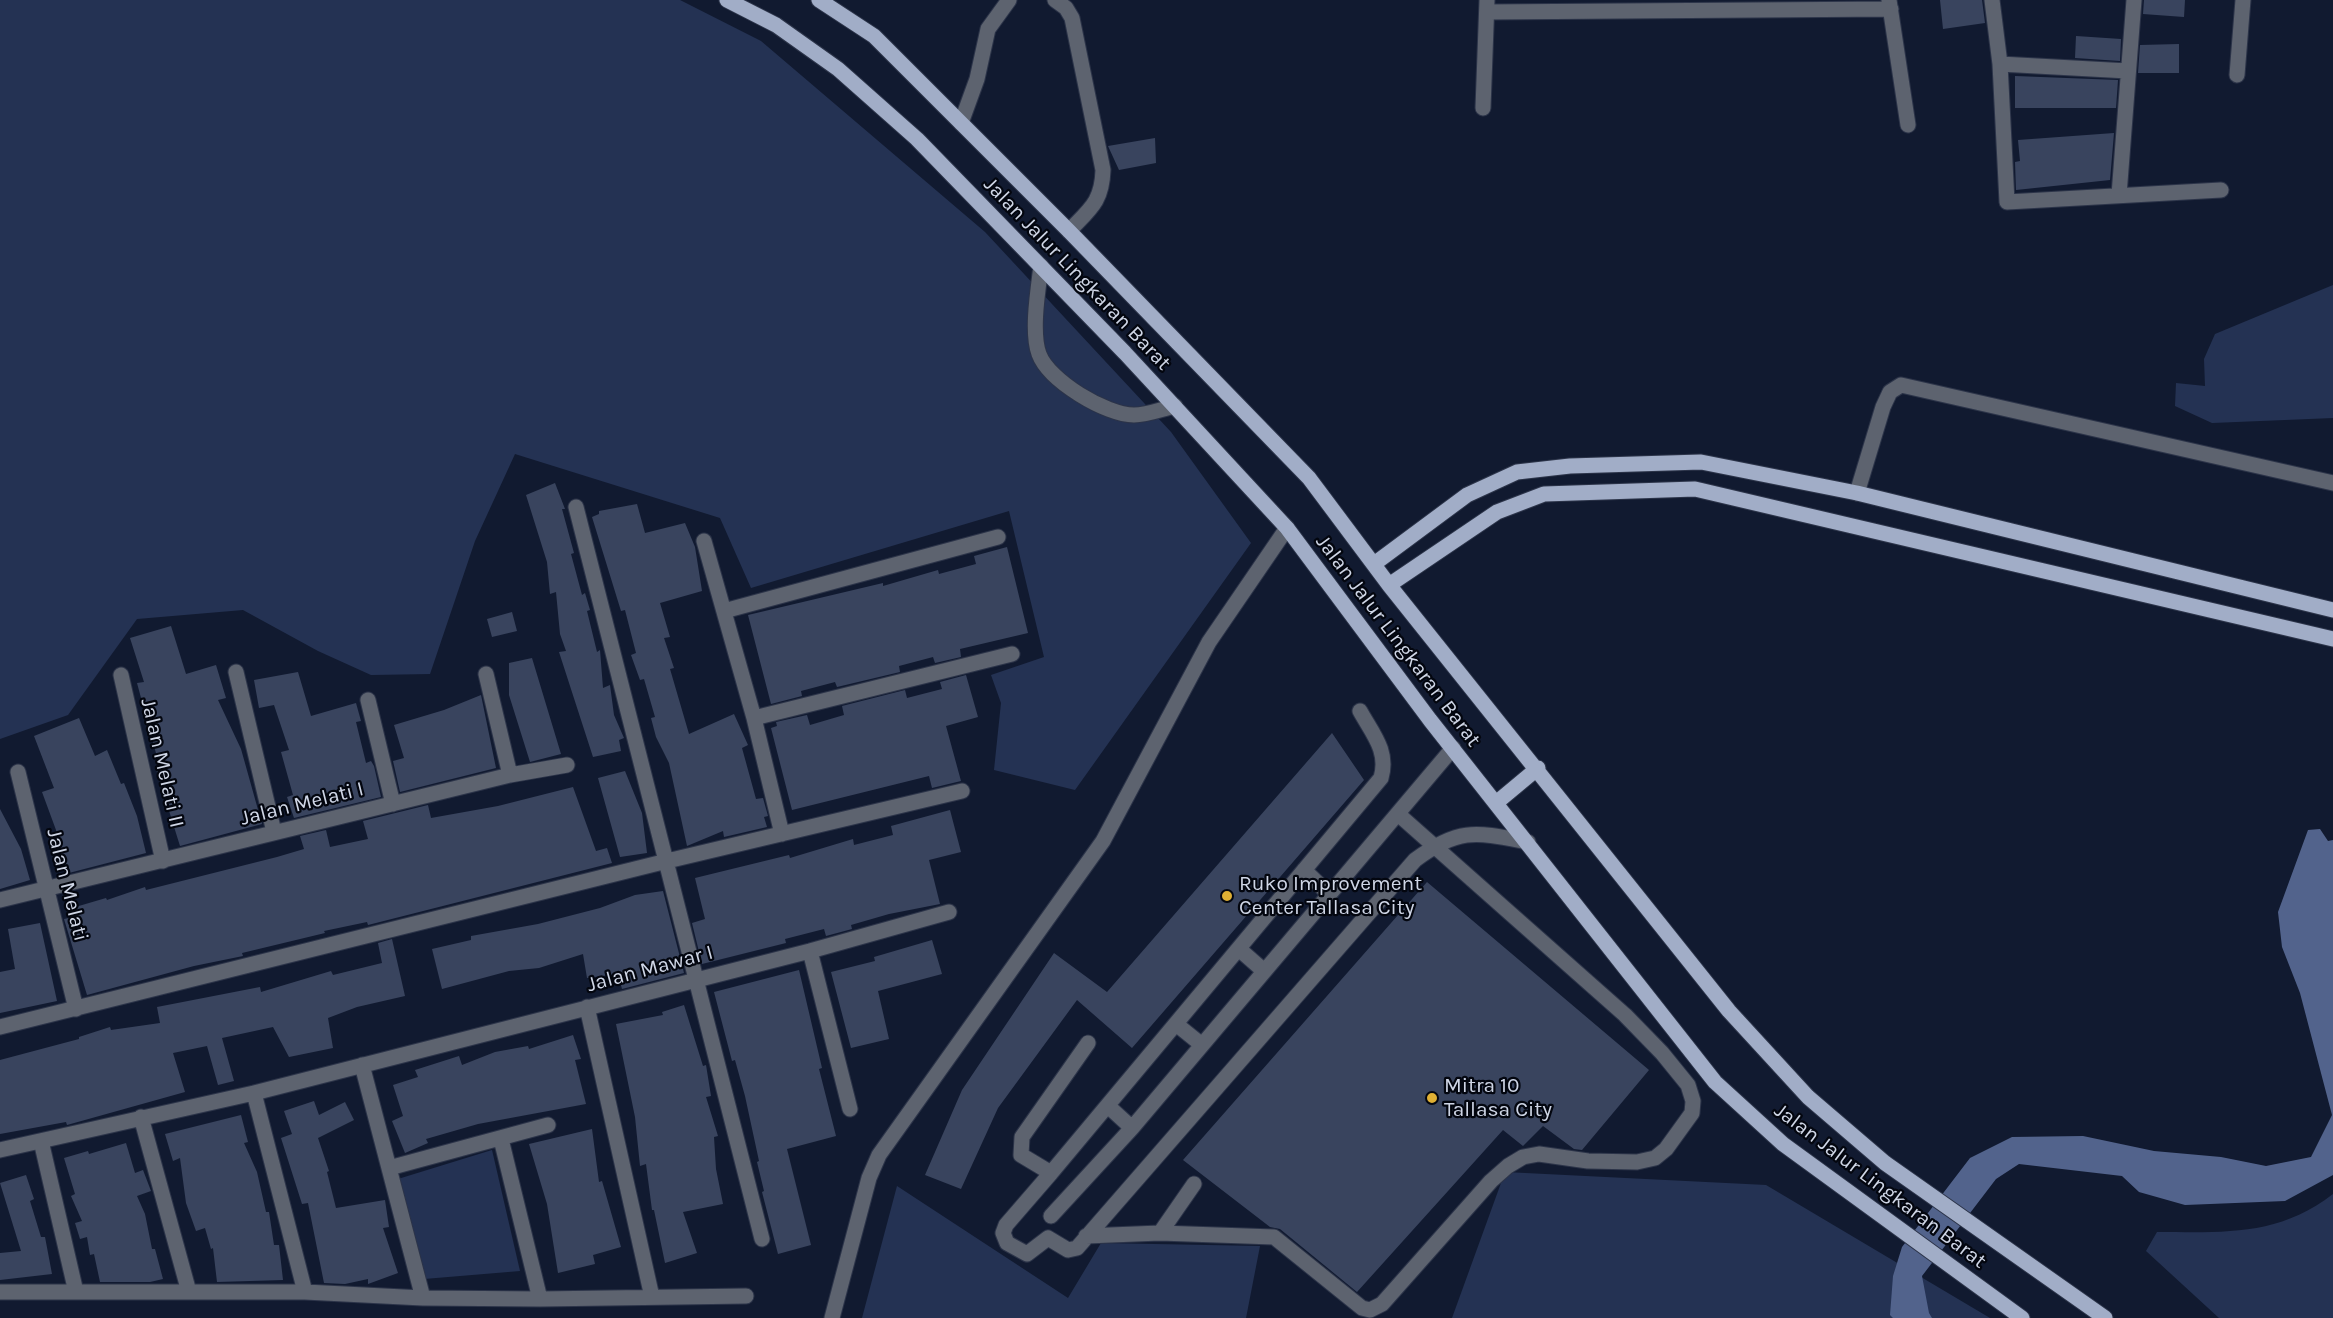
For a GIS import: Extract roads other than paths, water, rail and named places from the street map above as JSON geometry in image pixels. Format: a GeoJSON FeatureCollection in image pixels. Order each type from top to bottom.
{"type":"FeatureCollection","features":[{"type":"Feature","properties":{"kind":"main road","name":"Jalan Jalur Lingkaran Barat"},"geometry":{"type":"LineString","coordinates":[[727,0],[776,25],[838,69],[917,139],[1175,406],[1287,528],[1453,748],[1715,1082],[1783,1144],[2022,1318]]}},
{"type":"Feature","properties":{"kind":"main road","name":"Jalan Jalur Lingkaran Barat"},"geometry":{"type":"LineString","coordinates":[[819,0],[874,36],[1069,231],[1309,478],[1389,585],[1538,768],[1729,1011],[1808,1096],[1885,1163],[2105,1318]]}},
{"type":"Feature","properties":{"kind":"main road"},"geometry":{"type":"LineString","coordinates":[[1374,564],[1467,495],[1517,472],[1570,466],[1701,462],[1857,493],[2333,610]]}},
{"type":"Feature","properties":{"kind":"main road"},"geometry":{"type":"LineString","coordinates":[[1389,585],[1497,512],[1544,494],[1695,489],[2333,639]]}},
{"type":"Feature","properties":{"kind":"main road"},"geometry":{"type":"LineString","coordinates":[[1496,802],[1538,768]]}},
{"type":"Feature","properties":{"kind":"street"},"geometry":{"type":"LineString","coordinates":[[961,123],[977,79],[988,29],[1010,0]]}},
{"type":"Feature","properties":{"kind":"street"},"geometry":{"type":"LineString","coordinates":[[1055,0],[1066,8],[1072,18],[1103,170],[1102,189],[1098,201],[1069,231]]}},
{"type":"Feature","properties":{"kind":"street"},"geometry":{"type":"LineString","coordinates":[[1992,0],[2000,64],[2007,202],[2221,190]]}},
{"type":"Feature","properties":{"kind":"street"},"geometry":{"type":"LineString","coordinates":[[2119,195],[2134,0]]}},
{"type":"Feature","properties":{"kind":"street"},"geometry":{"type":"LineString","coordinates":[[2236,75],[2243,0]]}},
{"type":"Feature","properties":{"kind":"street"},"geometry":{"type":"LineString","coordinates":[[1483,108],[1487,6],[1890,4],[1908,125]]}},
{"type":"Feature","properties":{"kind":"street"},"geometry":{"type":"LineString","coordinates":[[2000,64],[2128,71]]}},
{"type":"Feature","properties":{"kind":"street"},"geometry":{"type":"LineString","coordinates":[[1041,266],[1035,314],[1039,355],[1066,387],[1114,413],[1135,415],[1175,406]]}},
{"type":"Feature","properties":{"kind":"street"},"geometry":{"type":"LineString","coordinates":[[1857,493],[1882,407],[1890,392],[1901,385],[2333,483]]}},
{"type":"Feature","properties":{"kind":"street"},"geometry":{"type":"LineString","coordinates":[[576,507],[762,1239]]}},
{"type":"Feature","properties":{"kind":"street"},"geometry":{"type":"LineString","coordinates":[[832,1318],[869,1179],[879,1155],[1103,841],[1209,642],[1287,528]]}},
{"type":"Feature","properties":{"kind":"street"},"geometry":{"type":"LineString","coordinates":[[724,611],[998,537]]}},
{"type":"Feature","properties":{"kind":"street"},"geometry":{"type":"LineString","coordinates":[[704,541],[754,718],[783,834]]}},
{"type":"Feature","properties":{"kind":"street"},"geometry":{"type":"LineString","coordinates":[[754,718],[1012,654]]}},
{"type":"Feature","properties":{"kind":"street"},"geometry":{"type":"LineString","coordinates":[[236,672],[274,832]]}},
{"type":"Feature","properties":{"kind":"street"},"geometry":{"type":"LineString","coordinates":[[486,674],[510,775]]}},
{"type":"Feature","properties":{"kind":"street","name":"Jalan Melati II"},"geometry":{"type":"LineString","coordinates":[[121,675],[163,861]]}},
{"type":"Feature","properties":{"kind":"street"},"geometry":{"type":"LineString","coordinates":[[368,700],[393,804]]}},
{"type":"Feature","properties":{"kind":"street"},"geometry":{"type":"LineString","coordinates":[[1360,711],[1381,750],[1385,764],[1381,778],[1006,1225],[1003,1233],[1007,1243],[1027,1254],[1048,1238],[1051,1216],[1132,1128],[1453,748]]}},
{"type":"Feature","properties":{"kind":"street","name":"Jalan Melati I"},"geometry":{"type":"LineString","coordinates":[[0,900],[510,775],[567,765]]}},
{"type":"Feature","properties":{"kind":"street","name":"Jalan Melati"},"geometry":{"type":"LineString","coordinates":[[18,772],[76,1009]]}},
{"type":"Feature","properties":{"kind":"street"},"geometry":{"type":"LineString","coordinates":[[0,1027],[667,861],[962,791]]}},
{"type":"Feature","properties":{"kind":"street"},"geometry":{"type":"LineString","coordinates":[[1086,1236],[1160,1233],[1274,1237],[1362,1308],[1370,1310],[1382,1304],[1491,1181],[1523,1157],[1539,1154],[1587,1161],[1637,1162],[1655,1158],[1666,1149],[1692,1113],[1693,1101],[1688,1085],[1662,1053],[1625,1015],[1398,813]]}},
{"type":"Feature","properties":{"kind":"street"},"geometry":{"type":"LineString","coordinates":[[1048,1238],[1068,1250],[1077,1248],[1415,860],[1433,846],[1452,837],[1476,833],[1528,842]]}},
{"type":"Feature","properties":{"kind":"street"},"geometry":{"type":"LineString","coordinates":[[1304,870],[1329,894]]}},
{"type":"Feature","properties":{"kind":"street","name":"Jalan Mawar I"},"geometry":{"type":"LineString","coordinates":[[0,1150],[254,1093],[696,978],[810,951],[948,912]]}},
{"type":"Feature","properties":{"kind":"street"},"geometry":{"type":"LineString","coordinates":[[1239,949],[1264,971]]}},
{"type":"Feature","properties":{"kind":"street"},"geometry":{"type":"LineString","coordinates":[[810,951],[850,1109]]}},
{"type":"Feature","properties":{"kind":"street"},"geometry":{"type":"LineString","coordinates":[[587,1007],[652,1297]]}},
{"type":"Feature","properties":{"kind":"street"},"geometry":{"type":"LineString","coordinates":[[1176,1024],[1202,1045]]}},
{"type":"Feature","properties":{"kind":"street"},"geometry":{"type":"LineString","coordinates":[[1051,1173],[1021,1155],[1022,1137],[1088,1043]]}},
{"type":"Feature","properties":{"kind":"street"},"geometry":{"type":"LineString","coordinates":[[362,1065],[423,1298]]}},
{"type":"Feature","properties":{"kind":"street"},"geometry":{"type":"LineString","coordinates":[[254,1093],[305,1292]]}},
{"type":"Feature","properties":{"kind":"street"},"geometry":{"type":"LineString","coordinates":[[1108,1106],[1132,1128]]}},
{"type":"Feature","properties":{"kind":"street"},"geometry":{"type":"LineString","coordinates":[[141,1117],[189,1292]]}},
{"type":"Feature","properties":{"kind":"street"},"geometry":{"type":"LineString","coordinates":[[389,1168],[548,1125]]}},
{"type":"Feature","properties":{"kind":"street"},"geometry":{"type":"LineString","coordinates":[[501,1139],[540,1299]]}},
{"type":"Feature","properties":{"kind":"street"},"geometry":{"type":"LineString","coordinates":[[40,1141],[76,1292]]}},
{"type":"Feature","properties":{"kind":"street"},"geometry":{"type":"LineString","coordinates":[[1160,1233],[1194,1184]]}},
{"type":"Feature","properties":{"kind":"street"},"geometry":{"type":"LineString","coordinates":[[1030,1199],[1051,1216]]}},
{"type":"Feature","properties":{"kind":"street"},"geometry":{"type":"LineString","coordinates":[[0,1292],[305,1292],[423,1298],[540,1299],[746,1296]]}},
{"type":"Feature","properties":{"kind":"place","name":"Ruko Improvement Center Tallasa City"},"geometry":{"type":"Point","coordinates":[1227,896]}},
{"type":"Feature","properties":{"kind":"place","name":"Mitra 10 Tallasa City"},"geometry":{"type":"Point","coordinates":[1432,1098]}}]}
